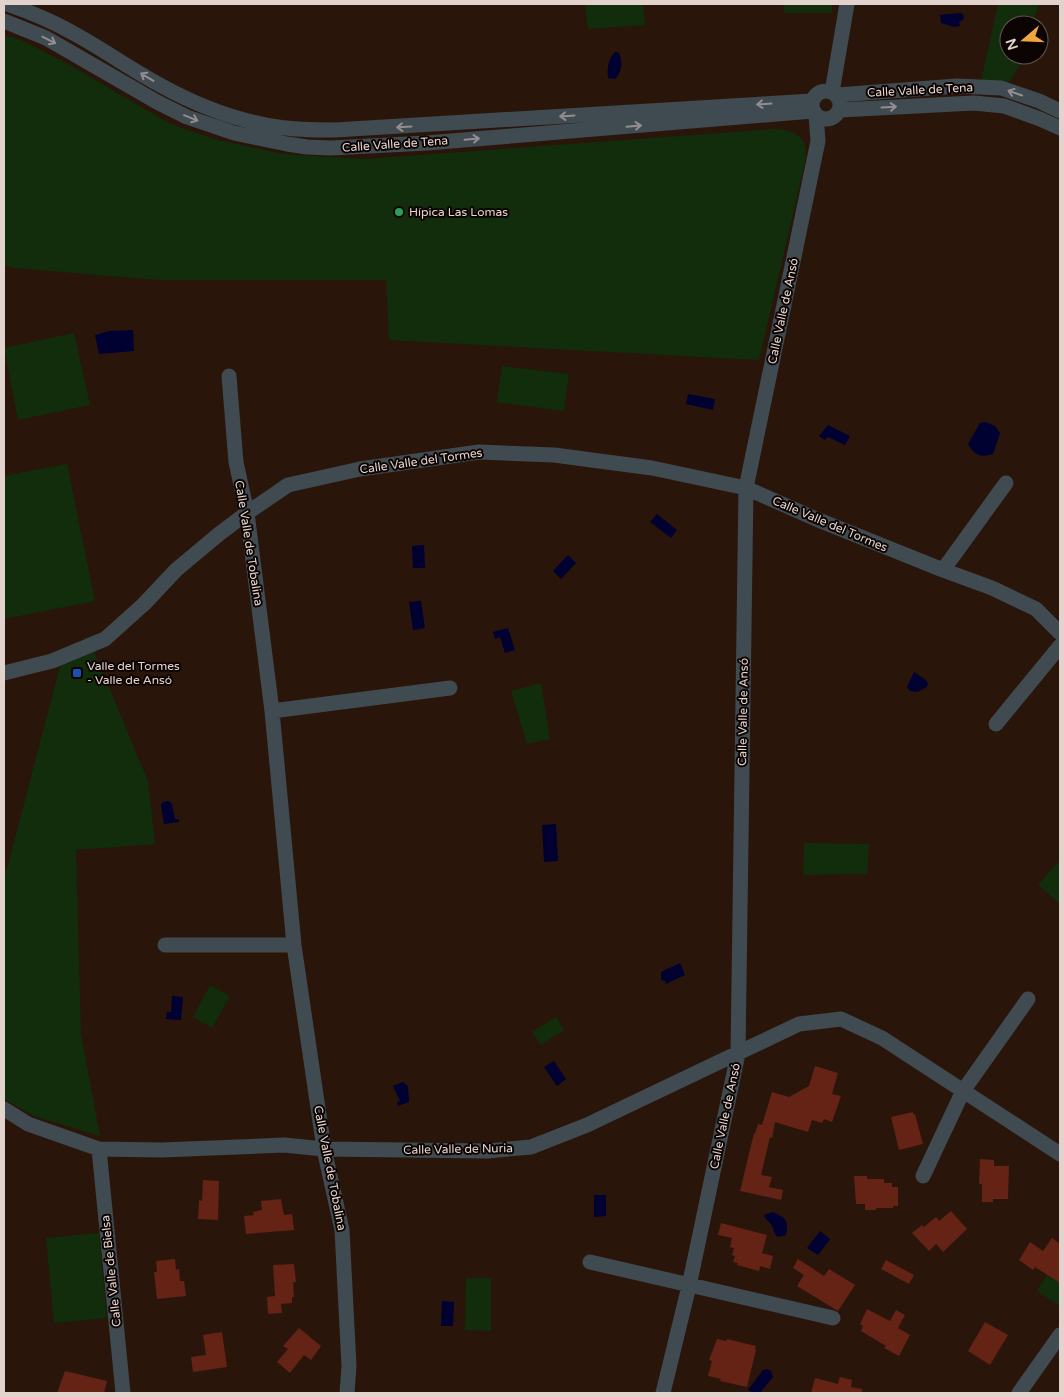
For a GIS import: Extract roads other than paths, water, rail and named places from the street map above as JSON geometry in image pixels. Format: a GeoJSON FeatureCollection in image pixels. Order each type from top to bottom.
{"type":"FeatureCollection","features":[{"type":"Feature","properties":{"kind":"street","name":"Calle Valle de Tena"},"geometry":{"type":"LineString","coordinates":[[7,4],[38,15],[73,33],[161,86],[188,98],[233,116],[278,127],[303,130],[344,130],[827,101],[974,103],[1004,106],[1040,118],[1060,128]]}},
{"type":"Feature","properties":{"kind":"street"},"geometry":{"type":"LineString","coordinates":[[827,101],[847,4]]}},
{"type":"Feature","properties":{"kind":"street","name":"Calle Valle de Tena"},"geometry":{"type":"LineString","coordinates":[[4,21],[46,38],[157,102],[188,117],[234,133],[286,144],[331,148],[388,145],[827,101],[957,86],[1001,88],[1060,110]]}},
{"type":"Feature","properties":{"kind":"street","name":"Calle Valle de Ansó"},"geometry":{"type":"LineString","coordinates":[[663,1393],[689,1286],[738,1054],[746,488],[827,101]]}},
{"type":"Feature","properties":{"kind":"street","name":"Calle Valle de Tobalina"},"geometry":{"type":"LineString","coordinates":[[229,376],[236,462],[247,513],[272,711],[294,945],[324,1149],[342,1230],[349,1366],[347,1393]]}},
{"type":"Feature","properties":{"kind":"street","name":"Calle Valle del Tormes"},"geometry":{"type":"LineString","coordinates":[[4,674],[52,661],[105,639],[144,604],[176,570],[247,513],[288,485],[360,469],[478,452],[554,455],[652,468],[746,488],[816,519],[992,588],[1036,609],[1060,633]]}},
{"type":"Feature","properties":{"kind":"street"},"geometry":{"type":"LineString","coordinates":[[943,570],[1006,484]]}},
{"type":"Feature","properties":{"kind":"street"},"geometry":{"type":"LineString","coordinates":[[996,724],[1060,646]]}},
{"type":"Feature","properties":{"kind":"street"},"geometry":{"type":"LineString","coordinates":[[272,711],[450,688]]}},
{"type":"Feature","properties":{"kind":"street"},"geometry":{"type":"LineString","coordinates":[[165,945],[294,945]]}},
{"type":"Feature","properties":{"kind":"street"},"geometry":{"type":"LineString","coordinates":[[923,1176],[963,1091],[1028,999]]}},
{"type":"Feature","properties":{"kind":"street","name":"Calle Valle de Nuria"},"geometry":{"type":"LineString","coordinates":[[4,1109],[28,1124],[99,1149],[162,1150],[284,1145],[324,1149],[487,1151],[531,1147],[587,1125],[799,1024],[841,1019],[882,1038],[1060,1154]]}},
{"type":"Feature","properties":{"kind":"street","name":"Calle Valle de Bielsa"},"geometry":{"type":"LineString","coordinates":[[99,1149],[123,1393]]}},
{"type":"Feature","properties":{"kind":"street"},"geometry":{"type":"LineString","coordinates":[[590,1262],[834,1318]]}},
{"type":"Feature","properties":{"kind":"street"},"geometry":{"type":"LineString","coordinates":[[1019,1393],[1060,1336]]}},
{"type":"Feature","properties":{"kind":"place","name":"Hípica Las Lomas"},"geometry":{"type":"Point","coordinates":[399,212]}},
{"type":"Feature","properties":{"kind":"place","name":"Valle del Tormes - Valle de Ansó"},"geometry":{"type":"Point","coordinates":[77,673]}}]}
